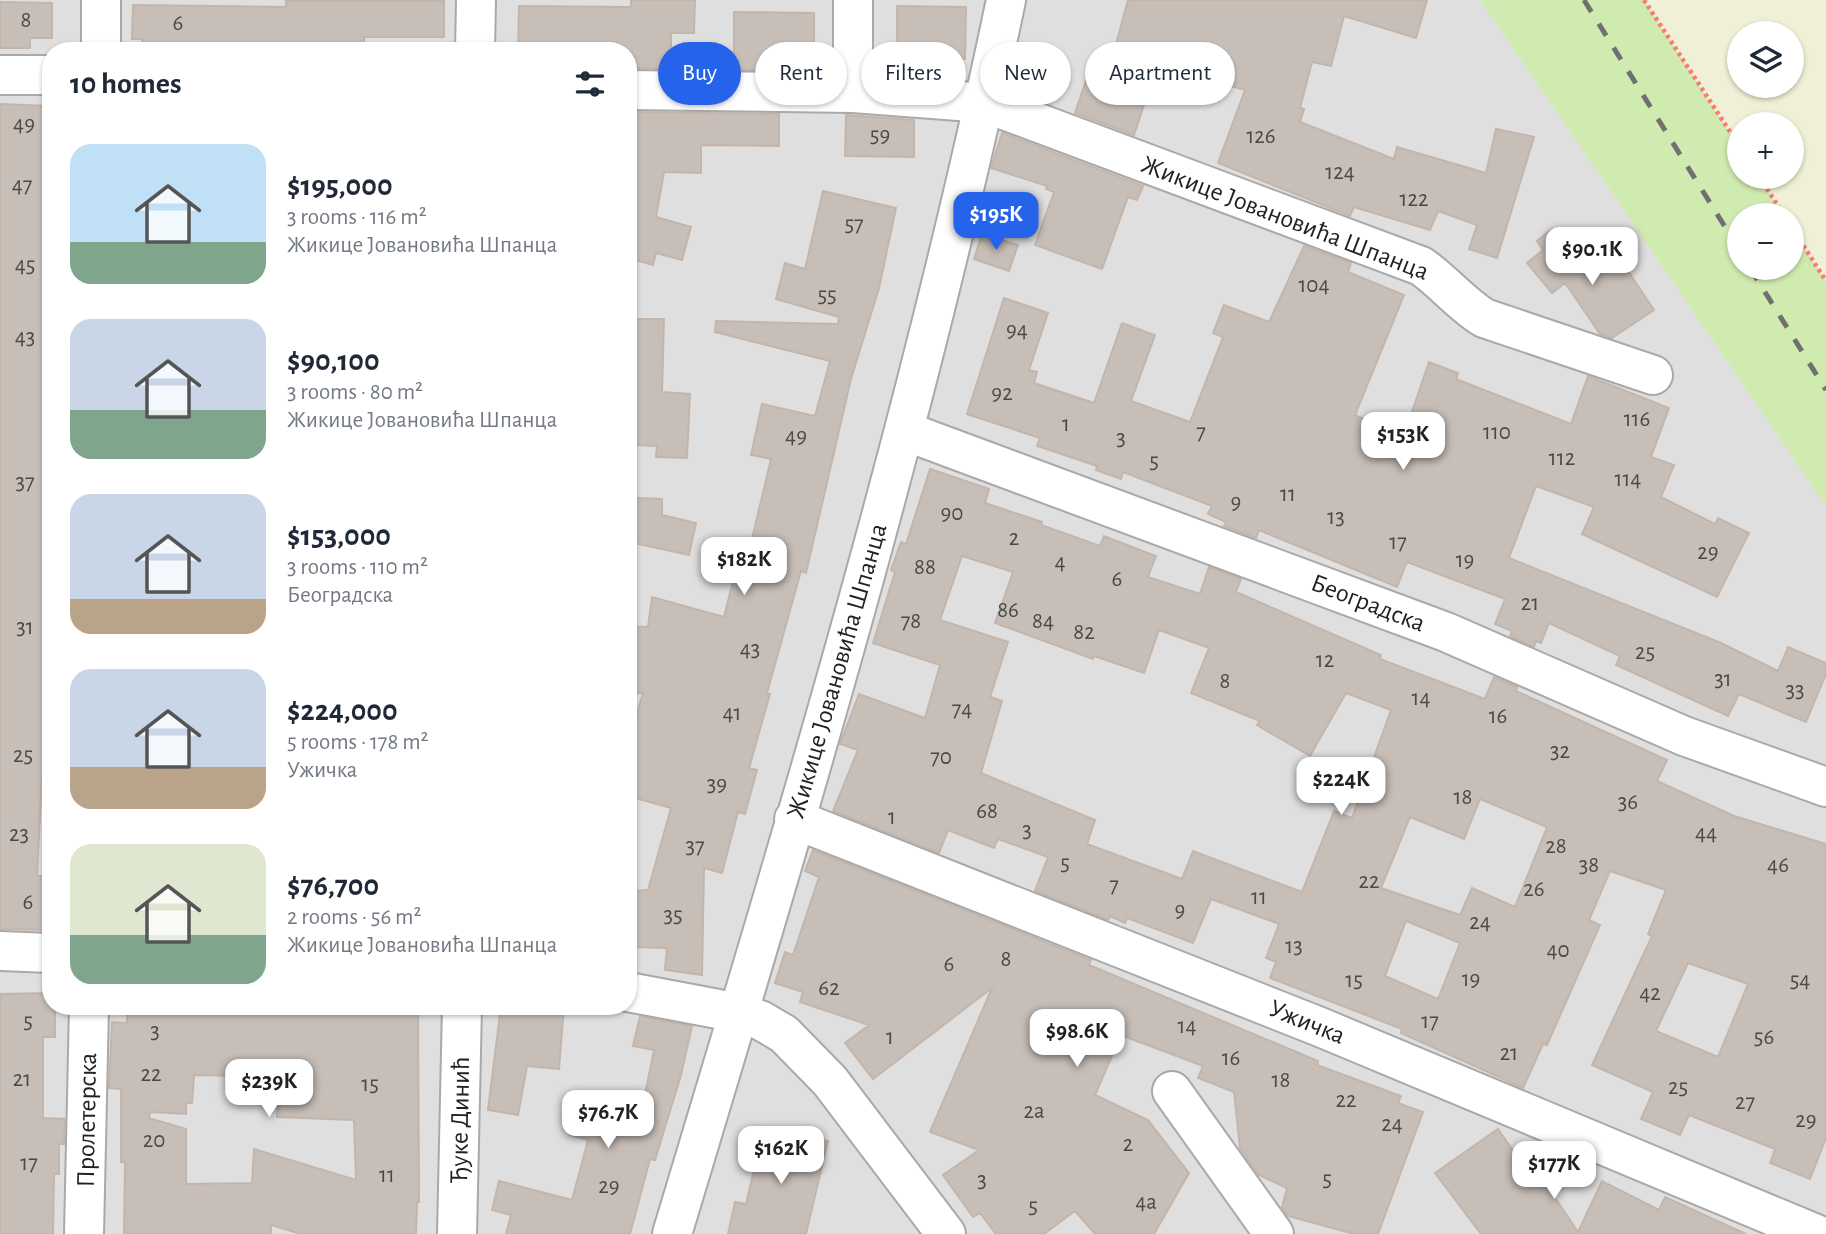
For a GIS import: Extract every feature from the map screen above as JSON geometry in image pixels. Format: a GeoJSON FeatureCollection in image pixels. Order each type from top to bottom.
{"type":"FeatureCollection","features":[{"type":"Feature","properties":{"kind":"street"},"geometry":{"type":"LineString","coordinates":[[101,0],[101,42]]}},
{"type":"Feature","properties":{"kind":"street"},"geometry":{"type":"LineString","coordinates":[[475,42],[476,0]]}},
{"type":"Feature","properties":{"kind":"street"},"geometry":{"type":"LineString","coordinates":[[853,0],[853,93]]}},
{"type":"Feature","properties":{"kind":"street","name":"Жикице Јовановића Шпанца"},"geometry":{"type":"LineString","coordinates":[[997,42],[1006,0]]}},
{"type":"Feature","properties":{"kind":"street"},"geometry":{"type":"LineString","coordinates":[[0,75],[42,75]]}},
{"type":"Feature","properties":{"kind":"street"},"geometry":{"type":"LineString","coordinates":[[637,90],[853,93],[980,103]]}},
{"type":"Feature","properties":{"kind":"street","name":"Жикице Јовановића Шпанца"},"geometry":{"type":"LineString","coordinates":[[672,1234],[739,1013],[905,431],[985,105]]}},
{"type":"Feature","properties":{"kind":"street","name":"Жикице Јовановића Шпанца"},"geometry":{"type":"LineString","coordinates":[[990,105],[1421,266],[1442,280],[1461,304],[1485,318],[1653,374]]}},
{"type":"Feature","properties":{"kind":"street","name":"Београдска"},"geometry":{"type":"LineString","coordinates":[[905,431],[1446,632],[1684,736],[1826,787]]}},
{"type":"Feature","properties":{"kind":"street","name":"Ужичка"},"geometry":{"type":"LineString","coordinates":[[794,819],[1320,1027],[1803,1232]]}},
{"type":"Feature","properties":{"kind":"street"},"geometry":{"type":"LineString","coordinates":[[0,951],[42,953]]}},
{"type":"Feature","properties":{"kind":"street"},"geometry":{"type":"LineString","coordinates":[[637,994],[739,1013],[760,1020],[784,1034],[808,1055],[946,1234]]}},
{"type":"Feature","properties":{"kind":"street","name":"Пролетерска"},"geometry":{"type":"LineString","coordinates":[[84,1234],[89,1015]]}},
{"type":"Feature","properties":{"kind":"street","name":"Ђуке Динић"},"geometry":{"type":"LineString","coordinates":[[457,1234],[462,1015]]}},
{"type":"Feature","properties":{"kind":"street"},"geometry":{"type":"LineString","coordinates":[[1172,1091],[1274,1234]]}},
{"type":"Feature","properties":{"kind":"path"},"geometry":{"type":"LineString","coordinates":[[1644,0],[1727,127]]}},
{"type":"Feature","properties":{"kind":"path"},"geometry":{"type":"LineString","coordinates":[[1804,247],[1826,281]]}},
{"type":"Feature","properties":{"kind":"shaded area"},"geometry":{"type":"Polygon","coordinates":[[[0,0],[1480,0],[1826,506],[1826,1234],[0,1234],[0,0]]]}},
{"type":"Feature","properties":{"kind":"green space"},"geometry":{"type":"Polygon","coordinates":[[[1480,0],[1644,0],[1727,128],[1727,189],[1767,189],[1776,203],[1727,203],[1727,280],[1804,280],[1804,247],[1826,281],[1826,506],[1480,0]]]}},
{"type":"Feature","properties":{"kind":"green space"},"geometry":{"type":"Polygon","coordinates":[[[1644,0],[1826,0],[1826,281],[1804,247],[1804,203],[1776,203],[1767,189],[1804,189],[1804,112],[1727,112],[1727,128],[1644,0]]]}},
{"type":"Feature","properties":{"kind":"building"},"geometry":{"type":"Polygon","coordinates":[[[631,0],[695,0],[694,33],[671,33],[671,42],[658,42],[658,69],[637,68],[637,42],[518,42],[519,6],[631,7],[631,0]]]}},
{"type":"Feature","properties":{"kind":"building"},"geometry":{"type":"Polygon","coordinates":[[[1128,0],[1427,0],[1416,38],[1344,16],[1331,66],[1312,62],[1300,108],[1304,109],[1300,122],[1394,159],[1397,147],[1486,173],[1496,129],[1534,137],[1497,258],[1469,249],[1477,225],[1438,211],[1430,230],[1354,207],[1350,216],[1218,163],[1245,90],[1235,87],[1235,42],[1117,42],[1128,0]]]}},
{"type":"Feature","properties":{"kind":"building"},"geometry":{"type":"Polygon","coordinates":[[[286,1],[444,1],[444,37],[364,37],[364,42],[142,42],[142,39],[132,39],[133,5],[286,7],[286,1]]]}},
{"type":"Feature","properties":{"kind":"building"},"geometry":{"type":"Polygon","coordinates":[[[0,2],[52,3],[52,38],[30,38],[30,48],[0,48],[0,2]]]}},
{"type":"Feature","properties":{"kind":"building"},"geometry":{"type":"Polygon","coordinates":[[[897,6],[966,7],[965,42],[897,42],[897,6]]]}},
{"type":"Feature","properties":{"kind":"building"},"geometry":{"type":"Polygon","coordinates":[[[734,12],[814,13],[814,42],[755,42],[755,70],[741,70],[741,42],[734,42],[734,12]]]}},
{"type":"Feature","properties":{"kind":"building"},"geometry":{"type":"Polygon","coordinates":[[[1085,84],[1085,105],[1144,105],[1134,135],[1075,113],[1085,84]]]}},
{"type":"Feature","properties":{"kind":"building"},"geometry":{"type":"Polygon","coordinates":[[[0,104],[42,106],[42,773],[37,876],[42,876],[42,930],[0,929],[0,104]]]}},
{"type":"Feature","properties":{"kind":"building"},"geometry":{"type":"Polygon","coordinates":[[[637,112],[779,114],[779,146],[701,145],[701,173],[664,172],[656,217],[691,227],[682,260],[656,253],[653,265],[637,261],[637,112]]]}},
{"type":"Feature","properties":{"kind":"building"},"geometry":{"type":"Polygon","coordinates":[[[846,115],[914,120],[914,157],[845,156],[846,115]]]}},
{"type":"Feature","properties":{"kind":"building"},"geometry":{"type":"Polygon","coordinates":[[[1002,133],[1143,186],[1137,200],[1128,197],[1102,269],[1035,245],[1054,192],[1046,189],[1047,186],[991,168],[1002,133]]]}},
{"type":"Feature","properties":{"kind":"building"},"geometry":{"type":"Polygon","coordinates":[[[823,191],[896,208],[879,288],[851,379],[806,573],[801,571],[767,693],[770,694],[749,768],[757,770],[745,814],[738,812],[722,873],[704,868],[702,975],[665,970],[667,948],[637,947],[637,891],[648,890],[671,808],[637,799],[637,714],[643,693],[637,693],[637,626],[648,627],[652,597],[724,617],[738,562],[746,564],[771,459],[751,455],[762,404],[815,416],[830,361],[715,332],[716,321],[838,324],[839,317],[776,299],[785,263],[805,269],[823,191]]]}},
{"type":"Feature","properties":{"kind":"building"},"geometry":{"type":"Polygon","coordinates":[[[1552,229],[1590,275],[1618,256],[1654,310],[1612,338],[1600,334],[1565,283],[1552,293],[1527,263],[1543,250],[1537,241],[1552,229]]]}},
{"type":"Feature","properties":{"kind":"building"},"geometry":{"type":"Polygon","coordinates":[[[982,234],[1018,245],[1009,271],[974,259],[982,234]]]}},
{"type":"Feature","properties":{"kind":"building"},"geometry":{"type":"Polygon","coordinates":[[[1304,246],[1351,263],[1348,272],[1404,295],[1355,415],[1403,438],[1429,362],[1458,373],[1456,379],[1571,424],[1588,376],[1669,408],[1651,457],[1674,465],[1661,497],[1715,524],[1718,518],[1749,533],[1717,597],[1582,534],[1594,507],[1536,486],[1509,558],[1721,643],[1778,671],[1788,647],[1826,663],[1826,674],[1806,722],[1739,694],[1728,716],[1616,665],[1620,656],[1549,623],[1541,643],[1536,641],[1534,647],[1510,636],[1512,631],[1495,624],[1505,599],[1407,562],[1397,587],[1259,530],[1256,538],[1224,526],[1226,522],[1208,514],[1212,506],[1123,472],[1121,479],[1096,470],[1097,466],[1037,446],[1040,438],[967,414],[1004,298],[1048,313],[1029,370],[1037,372],[1034,383],[1094,403],[1122,323],[1155,335],[1131,401],[1190,422],[1223,337],[1213,333],[1224,305],[1269,322],[1304,246]]]}},
{"type":"Feature","properties":{"kind":"building"},"geometry":{"type":"Polygon","coordinates":[[[637,319],[664,319],[662,392],[690,394],[687,458],[656,457],[657,446],[637,445],[637,319]]]}},
{"type":"Feature","properties":{"kind":"building"},"geometry":{"type":"Polygon","coordinates":[[[930,469],[989,489],[985,503],[1042,522],[1041,525],[1100,546],[1104,536],[1156,556],[1148,577],[1200,594],[1209,567],[1241,579],[1236,592],[1381,655],[1380,659],[1485,699],[1494,677],[1517,687],[1516,691],[1667,760],[1657,781],[1734,816],[1826,844],[1826,1138],[1810,1179],[1770,1163],[1775,1149],[1689,1115],[1680,1135],[1641,1119],[1653,1092],[1592,1065],[1652,936],[1648,934],[1666,890],[1610,871],[1589,920],[1600,925],[1547,1045],[1543,1044],[1523,1088],[1401,1033],[1402,1029],[1270,978],[1276,962],[1266,958],[1279,924],[1211,899],[1193,943],[1127,918],[1125,923],[1110,916],[1108,920],[1035,891],[1048,857],[998,839],[994,848],[948,830],[939,853],[833,811],[858,750],[840,744],[859,694],[925,718],[940,665],[873,643],[895,572],[891,570],[901,542],[906,544],[930,469]],[[962,556],[940,620],[1008,642],[990,697],[1002,701],[981,773],[1095,820],[1087,844],[1182,879],[1193,851],[1302,892],[1334,811],[1352,818],[1391,710],[1346,693],[1310,756],[1257,725],[1260,721],[1191,693],[1209,648],[1159,630],[1144,673],[1094,656],[1093,659],[995,623],[1013,572],[962,556]],[[1480,799],[1464,839],[1410,817],[1381,888],[1460,915],[1472,888],[1515,907],[1547,827],[1480,799]],[[1406,921],[1385,976],[1438,999],[1460,943],[1406,921]],[[1688,963],[1656,1031],[1718,1057],[1748,984],[1688,963]]]}},
{"type":"Feature","properties":{"kind":"building"},"geometry":{"type":"Polygon","coordinates":[[[637,498],[662,499],[662,515],[696,523],[689,555],[637,544],[637,498]]]}},
{"type":"Feature","properties":{"kind":"building"},"geometry":{"type":"Polygon","coordinates":[[[813,850],[1091,960],[1089,965],[1318,1061],[1317,1065],[1401,1096],[1398,1103],[1423,1112],[1378,1234],[1354,1234],[1288,1216],[1282,1207],[1287,1188],[1259,1175],[1240,1148],[1234,1092],[1198,1078],[1203,1066],[1121,1035],[1095,1095],[1148,1120],[1189,1173],[1154,1234],[1095,1234],[1075,1211],[1044,1234],[996,1234],[980,1213],[973,1217],[943,1175],[979,1150],[930,1132],[992,988],[873,1079],[845,1043],[869,1025],[800,1002],[803,992],[775,983],[785,952],[793,955],[819,877],[805,871],[813,850]]]}},
{"type":"Feature","properties":{"kind":"building"},"geometry":{"type":"Polygon","coordinates":[[[42,993],[42,1015],[55,1015],[55,1037],[43,1037],[43,1118],[65,1119],[64,1144],[59,1144],[59,1174],[54,1174],[53,1234],[0,1234],[0,994],[42,993]]]}},
{"type":"Feature","properties":{"kind":"building"},"geometry":{"type":"Polygon","coordinates":[[[127,1015],[418,1015],[419,1202],[416,1234],[301,1234],[271,1225],[271,1234],[124,1234],[125,1162],[121,1162],[121,1089],[109,1088],[112,1022],[127,1023],[127,1015]],[[194,1075],[192,1103],[186,1103],[186,1114],[150,1112],[149,1118],[186,1129],[186,1184],[252,1183],[254,1149],[356,1180],[354,1120],[277,1117],[279,1077],[194,1075]]]}},
{"type":"Feature","properties":{"kind":"building"},"geometry":{"type":"Polygon","coordinates":[[[500,1015],[563,1015],[559,1069],[527,1066],[518,1115],[488,1110],[500,1015]]]}},
{"type":"Feature","properties":{"kind":"building"},"geometry":{"type":"Polygon","coordinates":[[[640,1016],[692,1026],[681,1075],[655,1160],[650,1159],[630,1234],[506,1234],[511,1215],[492,1210],[499,1181],[572,1200],[588,1140],[570,1135],[583,1092],[642,1109],[654,1050],[633,1046],[640,1016]]]}},
{"type":"Feature","properties":{"kind":"building"},"geometry":{"type":"Polygon","coordinates":[[[764,1127],[828,1141],[806,1234],[728,1234],[735,1202],[746,1204],[764,1127]]]}},
{"type":"Feature","properties":{"kind":"building"},"geometry":{"type":"Polygon","coordinates":[[[1498,1129],[1539,1188],[1546,1184],[1578,1232],[1602,1181],[1659,1210],[1665,1197],[1746,1234],[1481,1234],[1435,1173],[1498,1129]]]}},
{"type":"Feature","properties":{"kind":"railway"},"geometry":{"type":"LineString","coordinates":[[1584,0],[1727,230]]}},
{"type":"Feature","properties":{"kind":"railway"},"geometry":{"type":"LineString","coordinates":[[1757,280],[1826,390]]}}]}
